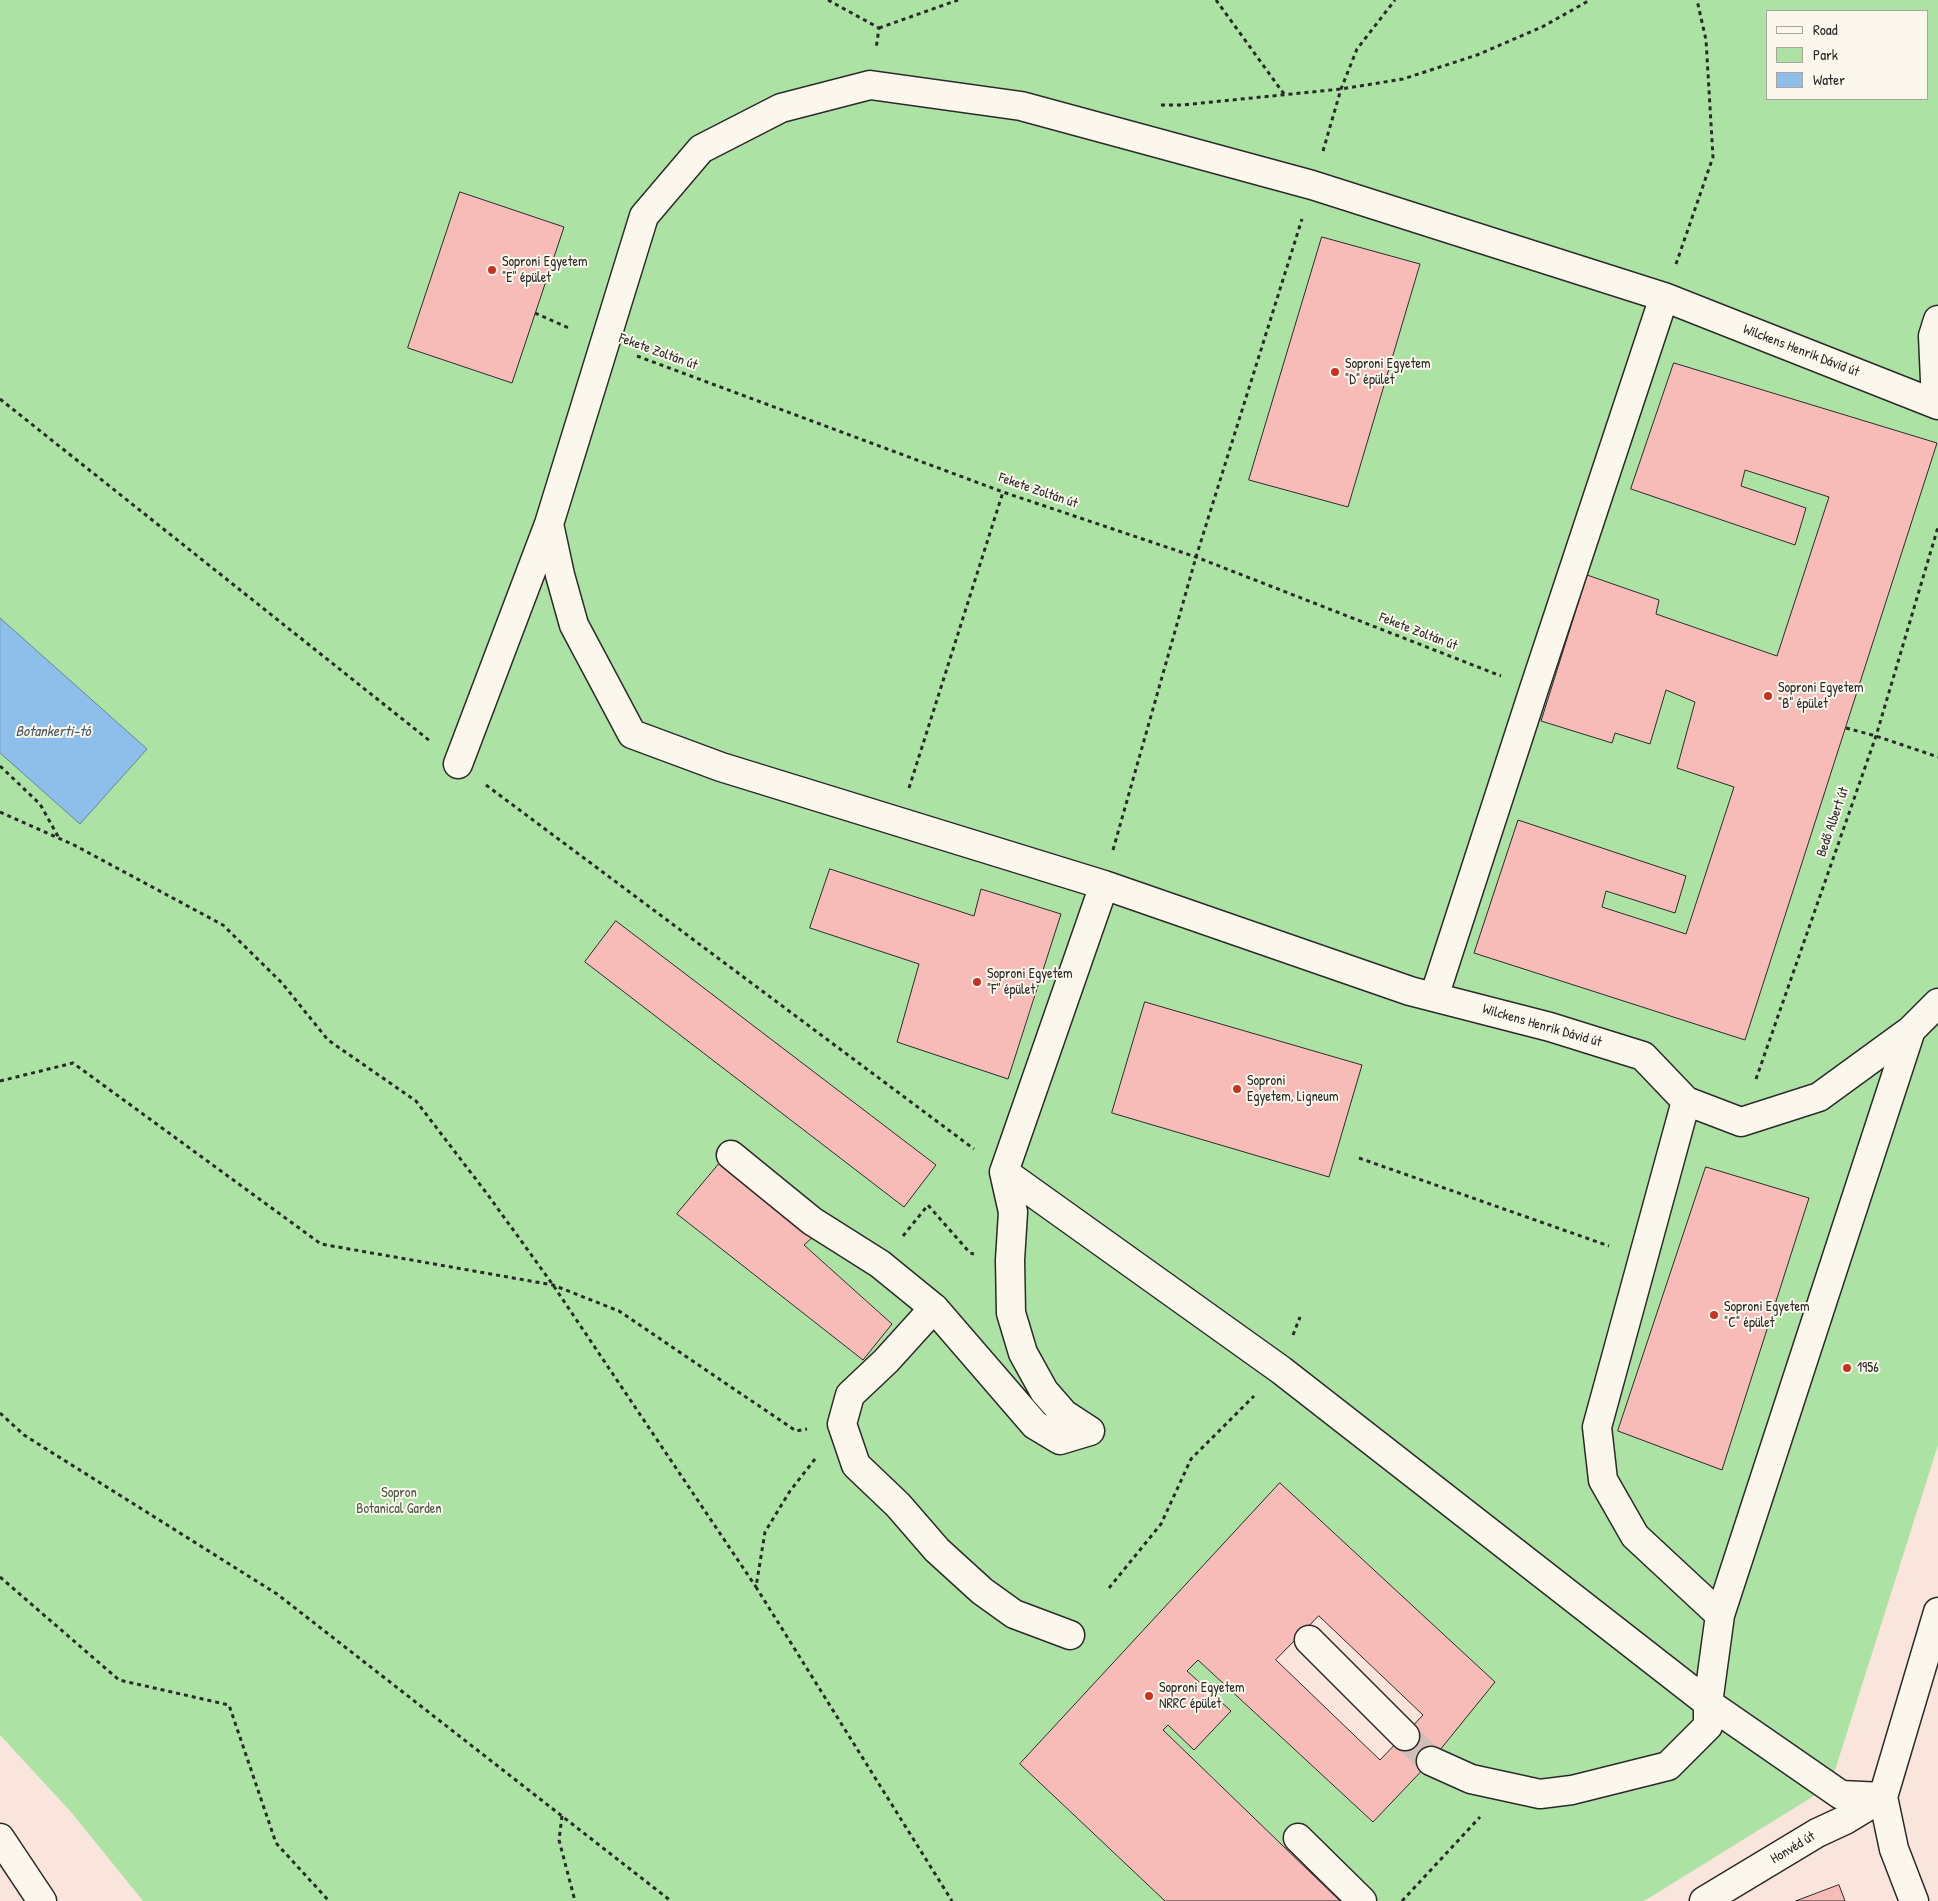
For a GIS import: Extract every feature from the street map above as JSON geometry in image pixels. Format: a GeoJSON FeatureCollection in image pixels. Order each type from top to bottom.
{"type":"FeatureCollection","features":[{"type":"Feature","properties":{"kind":"street","name":"Wilckens Henrik Dávid út"},"geometry":{"type":"LineString","coordinates":[[870,85],[1021,106],[1312,185],[1664,297],[1937,404]]}},
{"type":"Feature","properties":{"kind":"street"},"geometry":{"type":"LineString","coordinates":[[458,764],[549,524],[644,216],[701,149],[781,108],[870,85]]}},
{"type":"Feature","properties":{"kind":"street"},"geometry":{"type":"LineString","coordinates":[[1434,997],[1664,297]]}},
{"type":"Feature","properties":{"kind":"street"},"geometry":{"type":"LineString","coordinates":[[1937,404],[1933,336],[1938,320]]}},
{"type":"Feature","properties":{"kind":"street","name":"Wilckens Henrik Dávid út"},"geometry":{"type":"LineString","coordinates":[[549,524],[560,575],[574,625],[632,734],[721,767],[1104,884],[1410,991],[1550,1027],[1643,1056],[1686,1102],[1741,1122]]}},
{"type":"Feature","properties":{"kind":"street"},"geometry":{"type":"LineString","coordinates":[[731,1155],[812,1221],[880,1264],[934,1308],[1035,1424],[1060,1440],[1090,1431],[1064,1414],[1044,1391],[1023,1353],[1011,1313],[1010,1260],[1013,1212],[1004,1172],[1104,884]]}},
{"type":"Feature","properties":{"kind":"street"},"geometry":{"type":"LineString","coordinates":[[1741,1122],[1819,1097],[1911,1030],[1938,1004]]}},
{"type":"Feature","properties":{"kind":"street"},"geometry":{"type":"LineString","coordinates":[[1431,1761],[1471,1779],[1540,1794],[1564,1791],[1668,1766],[1708,1726],[1708,1703],[1720,1615],[1911,1030]]}},
{"type":"Feature","properties":{"kind":"street"},"geometry":{"type":"LineString","coordinates":[[1686,1102],[1597,1427],[1603,1480],[1635,1536],[1720,1615]]}},
{"type":"Feature","properties":{"kind":"street"},"geometry":{"type":"LineString","coordinates":[[1004,1172],[1281,1370],[1708,1703],[1841,1795],[1883,1797]]}},
{"type":"Feature","properties":{"kind":"street"},"geometry":{"type":"LineString","coordinates":[[934,1308],[886,1361],[850,1395],[842,1424],[856,1465],[898,1505],[936,1550],[982,1591],[1014,1614],[1070,1635]]}},
{"type":"Feature","properties":{"kind":"street"},"geometry":{"type":"LineString","coordinates":[[1914,1901],[1894,1849],[1883,1797],[1938,1612]]}},
{"type":"Feature","properties":{"kind":"street"},"geometry":{"type":"LineString","coordinates":[[1309,1640],[1405,1736]]}},
{"type":"Feature","properties":{"kind":"street","name":"Honvéd út"},"geometry":{"type":"LineString","coordinates":[[1704,1901],[1883,1797]]}},
{"type":"Feature","properties":{"kind":"street"},"geometry":{"type":"LineString","coordinates":[[0,1838],[42,1901]]}},
{"type":"Feature","properties":{"kind":"street"},"geometry":{"type":"LineString","coordinates":[[1298,1838],[1362,1901]]}},
{"type":"Feature","properties":{"kind":"path"},"geometry":{"type":"LineString","coordinates":[[828,0],[879,28],[958,0]]}},
{"type":"Feature","properties":{"kind":"path"},"geometry":{"type":"LineString","coordinates":[[1216,0],[1284,94]]}},
{"type":"Feature","properties":{"kind":"path"},"geometry":{"type":"LineString","coordinates":[[1104,884],[1196,557],[1342,89],[1357,49],[1395,0]]}},
{"type":"Feature","properties":{"kind":"path"},"geometry":{"type":"LineString","coordinates":[[1154,105],[1182,105],[1342,89],[1403,79],[1477,55],[1542,27],[1590,0]]}},
{"type":"Feature","properties":{"kind":"path"},"geometry":{"type":"LineString","coordinates":[[1664,297],[1713,157],[1706,40],[1697,0]]}},
{"type":"Feature","properties":{"kind":"path"},"geometry":{"type":"LineString","coordinates":[[870,85],[879,28]]}},
{"type":"Feature","properties":{"kind":"path","name":"Fekete Zoltán út"},"geometry":{"type":"LineString","coordinates":[[535,313],[604,344],[1004,492],[1196,557],[1534,689]]}},
{"type":"Feature","properties":{"kind":"path"},"geometry":{"type":"LineString","coordinates":[[0,398],[458,764],[1004,1172]]}},
{"type":"Feature","properties":{"kind":"path"},"geometry":{"type":"LineString","coordinates":[[899,822],[1004,492]]}},
{"type":"Feature","properties":{"kind":"path","name":"Bedő Albert út"},"geometry":{"type":"LineString","coordinates":[[1741,1122],[1876,736],[1938,527]]}},
{"type":"Feature","properties":{"kind":"path"},"geometry":{"type":"LineString","coordinates":[[1846,728],[1938,757]]}},
{"type":"Feature","properties":{"kind":"path"},"geometry":{"type":"LineString","coordinates":[[0,766],[40,804],[60,839]]}},
{"type":"Feature","properties":{"kind":"path"},"geometry":{"type":"LineString","coordinates":[[0,812],[60,839],[149,884],[223,925],[282,983],[328,1040],[416,1101],[488,1195],[553,1285],[756,1587],[952,1901]]}},
{"type":"Feature","properties":{"kind":"path"},"geometry":{"type":"LineString","coordinates":[[0,1081],[73,1063],[320,1244],[553,1285],[619,1311],[796,1431],[842,1424]]}},
{"type":"Feature","properties":{"kind":"path"},"geometry":{"type":"LineString","coordinates":[[1359,1158],[1642,1258]]}},
{"type":"Feature","properties":{"kind":"path"},"geometry":{"type":"LineString","coordinates":[[880,1264],[928,1205],[970,1253]]}},
{"type":"Feature","properties":{"kind":"path"},"geometry":{"type":"LineString","coordinates":[[1109,1588],[1161,1524],[1191,1459],[1281,1370]]}},
{"type":"Feature","properties":{"kind":"path"},"geometry":{"type":"LineString","coordinates":[[0,1413],[24,1435],[278,1594],[671,1901]]}},
{"type":"Feature","properties":{"kind":"path"},"geometry":{"type":"LineString","coordinates":[[756,1587],[765,1532],[790,1491],[842,1424]]}},
{"type":"Feature","properties":{"kind":"path"},"geometry":{"type":"LineString","coordinates":[[0,1576],[119,1680],[229,1705],[276,1843],[330,1901]]}},
{"type":"Feature","properties":{"kind":"path"},"geometry":{"type":"LineString","coordinates":[[1402,1901],[1507,1787]]}},
{"type":"Feature","properties":{"kind":"path"},"geometry":{"type":"LineString","coordinates":[[562,1816],[559,1840],[575,1901]]}},
{"type":"Feature","properties":{"kind":"green space","name":"Sopron Botanical Garden"},"geometry":{"type":"Polygon","coordinates":[[[0,0],[1938,0],[1938,1445],[1830,1786],[1644,1901],[1340,1901],[1163,1730],[1168,1725],[1230,1711],[1187,1671],[1198,1660],[1373,1822],[1431,1761],[1494,1682],[1280,1484],[1020,1764],[1165,1901],[143,1901],[71,1812],[0,1735],[0,0]],[[460,192],[408,348],[512,383],[564,227],[460,192]],[[1322,237],[1249,480],[1348,507],[1420,265],[1322,237]],[[1674,363],[1631,489],[1794,545],[1806,508],[1741,486],[1745,470],[1829,497],[1777,656],[1656,614],[1659,600],[1587,575],[1541,721],[1612,743],[1615,733],[1650,744],[1666,690],[1695,702],[1677,768],[1734,787],[1686,934],[1602,907],[1606,891],[1519,820],[1474,953],[1745,1040],[1937,443],[1674,363]],[[830,869],[810,928],[919,964],[897,1042],[1008,1079],[1060,914],[981,889],[974,916],[830,869]],[[616,922],[585,962],[904,1207],[936,1165],[616,922]],[[1145,1002],[1112,1113],[1329,1177],[1362,1065],[1145,1002]],[[1706,1167],[1618,1431],[1721,1469],[1809,1198],[1706,1167]],[[677,1214],[863,1360],[892,1324],[804,1245],[814,1236],[677,1214]]]}},
{"type":"Feature","properties":{"kind":"water","name":"Botankerti-tó"},"geometry":{"type":"Polygon","coordinates":[[[0,618],[147,749],[80,824],[0,753],[0,618]]]}},
{"type":"Feature","properties":{"kind":"building","name":"Soproni Egyetem \"E\" épület"},"geometry":{"type":"Polygon","coordinates":[[[460,192],[564,227],[512,383],[408,348],[460,192]]]}},
{"type":"Feature","properties":{"kind":"building","name":"Soproni Egyetem \"D\" épület"},"geometry":{"type":"Polygon","coordinates":[[[1322,237],[1420,264],[1348,507],[1249,480],[1322,237]]]}},
{"type":"Feature","properties":{"kind":"building","name":"Soproni Egyetem \"B\" épület"},"geometry":{"type":"Polygon","coordinates":[[[1674,363],[1937,443],[1745,1040],[1474,953],[1518,820],[1686,876],[1675,913],[1606,891],[1602,907],[1686,934],[1734,787],[1677,768],[1695,702],[1666,690],[1650,744],[1615,733],[1612,743],[1541,721],[1587,575],[1659,600],[1656,614],[1777,656],[1829,497],[1745,470],[1741,486],[1806,508],[1795,545],[1631,489],[1674,363]]]}},
{"type":"Feature","properties":{"kind":"building","name":"Soproni Egyetem \"F\" épület"},"geometry":{"type":"Polygon","coordinates":[[[830,869],[974,916],[981,889],[1061,914],[1008,1079],[897,1042],[919,964],[810,928],[830,869]]]}},
{"type":"Feature","properties":{"kind":"building"},"geometry":{"type":"Polygon","coordinates":[[[616,921],[936,1165],[904,1207],[585,962],[616,921]]]}},
{"type":"Feature","properties":{"kind":"building","name":"Soproni Egyetem, Ligneum"},"geometry":{"type":"Polygon","coordinates":[[[1145,1002],[1362,1065],[1329,1177],[1112,1113],[1145,1002]]]}},
{"type":"Feature","properties":{"kind":"building"},"geometry":{"type":"Polygon","coordinates":[[[724,1158],[814,1236],[804,1245],[892,1324],[863,1360],[677,1214],[724,1158]]]}},
{"type":"Feature","properties":{"kind":"building","name":"Soproni Egyetem \"C\" épület"},"geometry":{"type":"Polygon","coordinates":[[[1706,1167],[1809,1198],[1722,1470],[1618,1431],[1706,1167]]]}},
{"type":"Feature","properties":{"kind":"building","name":"Soproni Egyetem NRRC épület"},"geometry":{"type":"Polygon","coordinates":[[[1280,1483],[1495,1682],[1431,1761],[1373,1822],[1198,1660],[1187,1671],[1231,1711],[1194,1750],[1168,1725],[1163,1730],[1340,1901],[1165,1901],[1020,1764],[1280,1483]],[[1319,1616],[1276,1660],[1380,1760],[1423,1715],[1319,1616]]]}},
{"type":"Feature","properties":{"kind":"building"},"geometry":{"type":"Polygon","coordinates":[[[1839,1885],[1845,1901],[1796,1901],[1839,1885]]]}},
{"type":"Feature","properties":{"kind":"tunnel"},"geometry":{"type":"LineString","coordinates":[[1405,1736],[1431,1761]]}},
{"type":"Feature","properties":{"kind":"place","name":"Soproni Egyetem \"E\" épület"},"geometry":{"type":"Point","coordinates":[492,270]}},
{"type":"Feature","properties":{"kind":"place","name":"Soproni Egyetem \"D\" épület"},"geometry":{"type":"Point","coordinates":[1335,372]}},
{"type":"Feature","properties":{"kind":"place","name":"Soproni Egyetem \"B\" épület"},"geometry":{"type":"Point","coordinates":[1768,696]}},
{"type":"Feature","properties":{"kind":"place","name":"Soproni Egyetem \"F\" épület"},"geometry":{"type":"Point","coordinates":[977,982]}},
{"type":"Feature","properties":{"kind":"place","name":"Soproni Egyetem, Ligneum"},"geometry":{"type":"Point","coordinates":[1237,1089]}},
{"type":"Feature","properties":{"kind":"place","name":"Soproni Egyetem \"C\" épület"},"geometry":{"type":"Point","coordinates":[1714,1315]}},
{"type":"Feature","properties":{"kind":"place","name":"1956"},"geometry":{"type":"Point","coordinates":[1847,1368]}},
{"type":"Feature","properties":{"kind":"place","name":"Soproni Egyetem NRRC épület"},"geometry":{"type":"Point","coordinates":[1149,1696]}}]}
